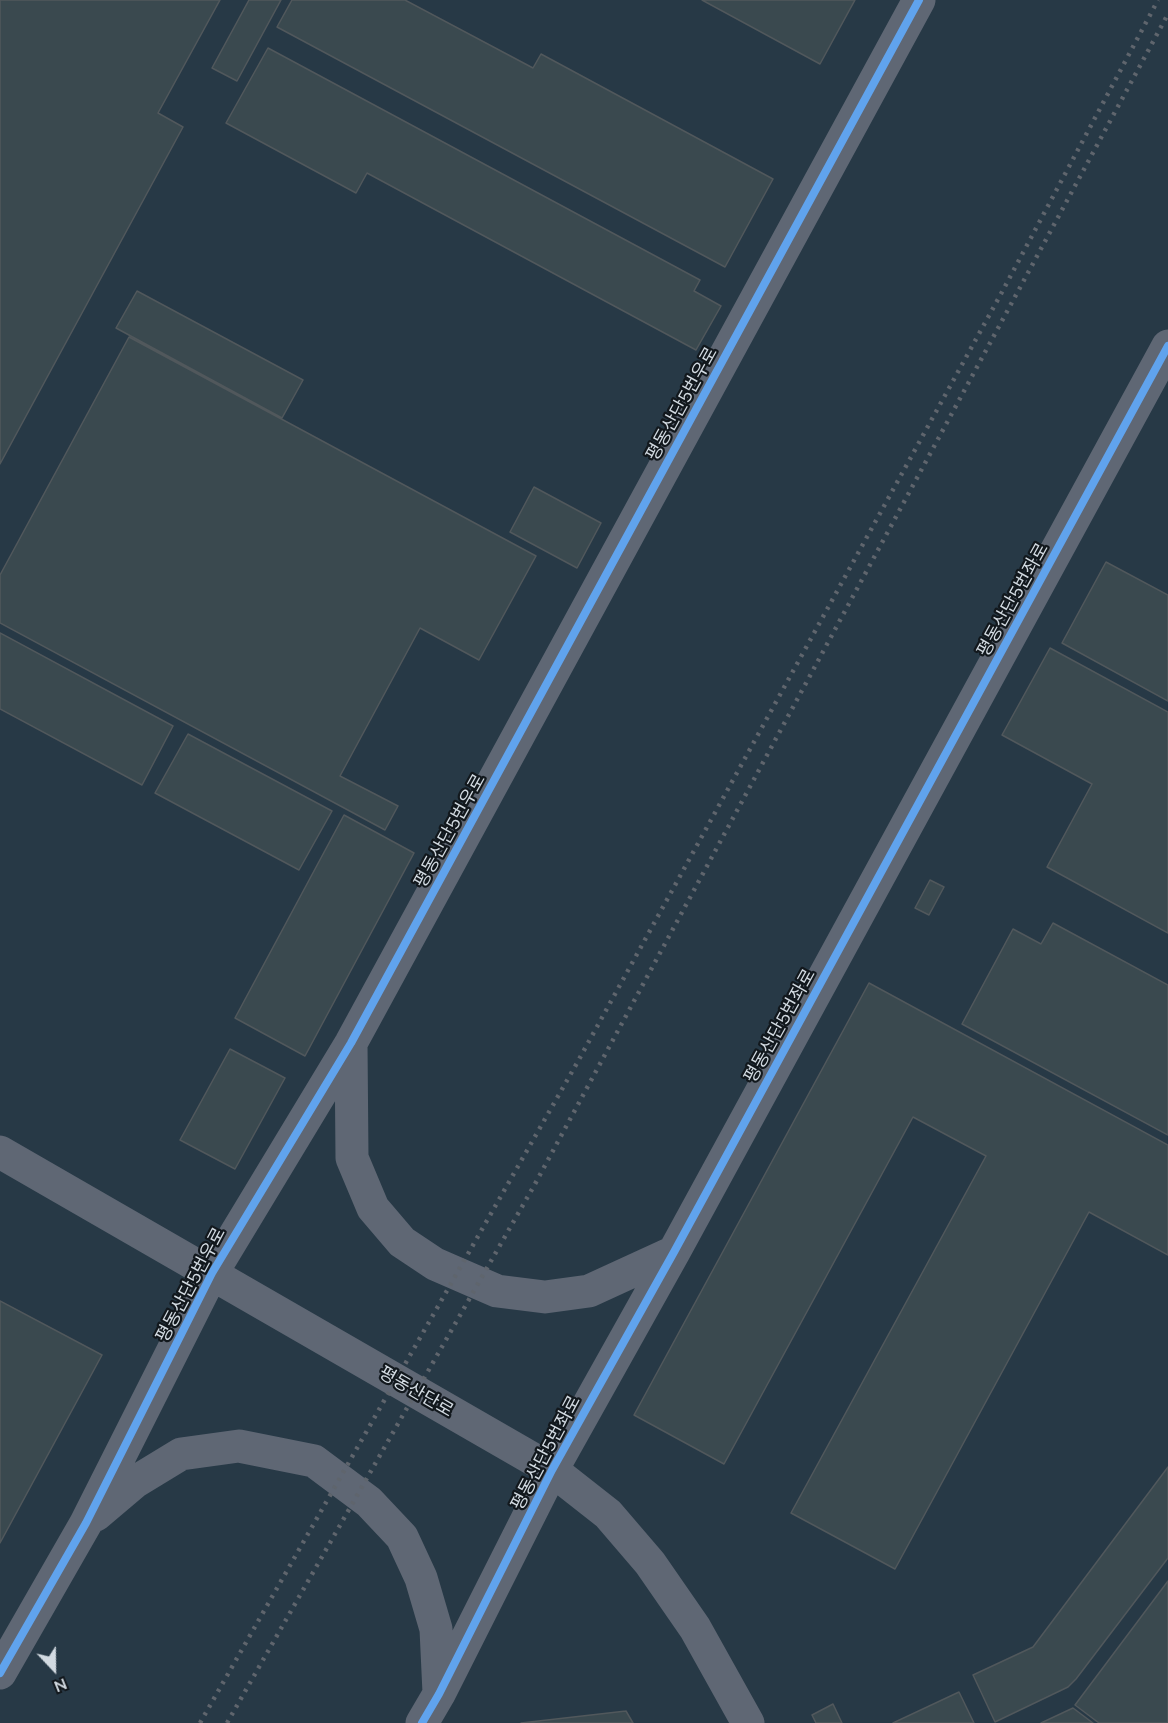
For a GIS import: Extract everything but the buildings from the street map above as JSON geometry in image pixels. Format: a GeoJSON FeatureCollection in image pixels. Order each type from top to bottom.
{"type":"FeatureCollection","features":[{"type":"Feature","properties":{"kind":"street","name":"평동산단5번우로"},"geometry":{"type":"LineString","coordinates":[[0,1673],[87,1523],[212,1273],[351,1043],[919,0]]}},
{"type":"Feature","properties":{"kind":"street","name":"평동산단5번좌로"},"geometry":{"type":"LineString","coordinates":[[422,1723],[440,1694],[552,1470],[674,1252],[1168,346]]}},
{"type":"Feature","properties":{"kind":"street"},"geometry":{"type":"LineString","coordinates":[[351,1043],[352,1158],[373,1208],[402,1242],[435,1264],[497,1291],[545,1297],[589,1291],[674,1252]]}},
{"type":"Feature","properties":{"kind":"street","name":"평동산단로"},"geometry":{"type":"LineString","coordinates":[[0,1152],[552,1470],[608,1514],[650,1563],[695,1628],[748,1723]]}},
{"type":"Feature","properties":{"kind":"street"},"geometry":{"type":"LineString","coordinates":[[87,1523],[135,1482],[181,1454],[239,1446],[314,1461],[369,1502],[402,1536],[421,1578],[436,1629],[440,1694]]}},
{"type":"Feature","properties":{"kind":"shaded area"},"geometry":{"type":"Polygon","coordinates":[[[0,0],[1168,0],[1168,1723],[0,1723],[0,0]]]}},
{"type":"Feature","properties":{"kind":"railway"},"geometry":{"type":"LineString","coordinates":[[200,1723],[577,1063],[1002,292],[1158,0]]}},
{"type":"Feature","properties":{"kind":"railway"},"geometry":{"type":"LineString","coordinates":[[227,1723],[535,1184],[1168,14]]}},
{"type":"Feature","properties":{"kind":"cycle path"},"geometry":{"type":"LineString","coordinates":[[0,1673],[86,1523],[212,1273],[351,1043],[919,0]]}},
{"type":"Feature","properties":{"kind":"cycle path"},"geometry":{"type":"LineString","coordinates":[[422,1723],[439,1694],[552,1470],[674,1252],[1168,346]]}}]}
